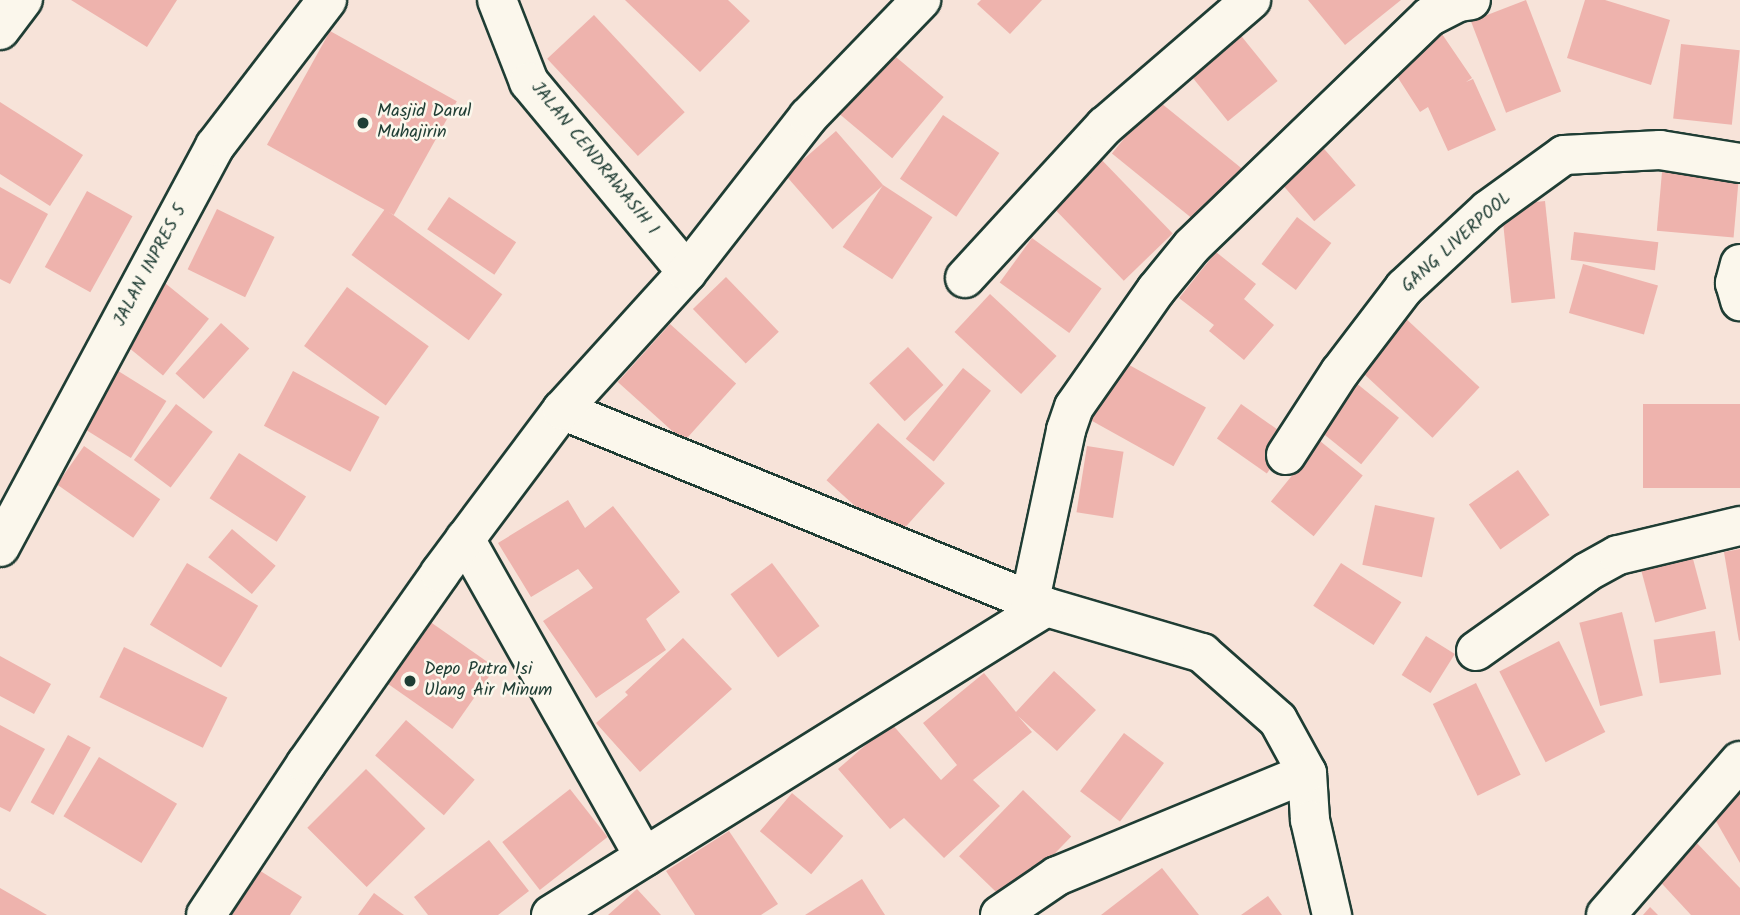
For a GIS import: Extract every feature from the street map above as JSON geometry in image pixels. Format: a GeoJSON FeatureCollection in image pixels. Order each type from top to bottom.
{"type":"FeatureCollection","features":[{"type":"Feature","properties":{"kind":"street"},"geometry":{"type":"LineString","coordinates":[[0,30],[23,0]]}},
{"type":"Feature","properties":{"kind":"street","name":"JALAN INPRES 5"},"geometry":{"type":"LineString","coordinates":[[0,547],[215,146],[327,0]]}},
{"type":"Feature","properties":{"kind":"street","name":"JALAN CENDRAWASIH 1"},"geometry":{"type":"LineString","coordinates":[[497,0],[529,82],[687,272]]}},
{"type":"Feature","properties":{"kind":"street"},"geometry":{"type":"LineString","coordinates":[[206,915],[306,764],[465,539],[562,410],[687,272],[808,117],[921,0]]}},
{"type":"Feature","properties":{"kind":"street"},"geometry":{"type":"LineString","coordinates":[[965,278],[1105,126],[1251,0]]}},
{"type":"Feature","properties":{"kind":"street"},"geometry":{"type":"LineString","coordinates":[[551,915],[1038,603],[1070,419],[1156,290],[1192,246],[1429,18],[1459,2],[1472,0]]}},
{"type":"Feature","properties":{"kind":"street","name":"GANG LIVERPOOL"},"geometry":{"type":"LineString","coordinates":[[1286,455],[1340,372],[1404,288],[1488,210],[1564,155],[1660,150],[1740,163]]}},
{"type":"Feature","properties":{"kind":"street"},"geometry":{"type":"LineString","coordinates":[[1740,264],[1735,283],[1740,301]]}},
{"type":"Feature","properties":{"kind":"street"},"geometry":{"type":"LineString","coordinates":[[562,410],[1038,603],[1202,653],[1278,720],[1307,773],[1310,820],[1332,915]]}},
{"type":"Feature","properties":{"kind":"street"},"geometry":{"type":"LineString","coordinates":[[1476,651],[1587,572],[1618,555],[1740,526]]}},
{"type":"Feature","properties":{"kind":"street"},"geometry":{"type":"LineString","coordinates":[[465,539],[644,857]]}},
{"type":"Feature","properties":{"kind":"street"},"geometry":{"type":"LineString","coordinates":[[1606,915],[1740,761]]}},
{"type":"Feature","properties":{"kind":"street"},"geometry":{"type":"LineString","coordinates":[[1000,915],[1057,876],[1307,773]]}},
{"type":"Feature","properties":{"kind":"building"},"geometry":{"type":"Polygon","coordinates":[[[71,0],[177,0],[147,47],[71,0]]]}},
{"type":"Feature","properties":{"kind":"building"},"geometry":{"type":"Polygon","coordinates":[[[625,0],[728,0],[750,21],[700,72],[625,0]]]}},
{"type":"Feature","properties":{"kind":"building"},"geometry":{"type":"Polygon","coordinates":[[[981,0],[1042,0],[1010,34],[977,4],[981,0]]]}},
{"type":"Feature","properties":{"kind":"building"},"geometry":{"type":"Polygon","coordinates":[[[1308,0],[1401,0],[1345,45],[1308,0]]]}},
{"type":"Feature","properties":{"kind":"building"},"geometry":{"type":"Polygon","coordinates":[[[1526,0],[1561,91],[1506,113],[1471,21],[1526,0]]]}},
{"type":"Feature","properties":{"kind":"building"},"geometry":{"type":"Polygon","coordinates":[[[1585,0],[1605,0],[1670,20],[1651,85],[1567,58],[1585,0]]]}},
{"type":"Feature","properties":{"kind":"building"},"geometry":{"type":"Polygon","coordinates":[[[594,15],[685,112],[638,156],[547,59],[594,15]]]}},
{"type":"Feature","properties":{"kind":"building","name":"Masjid Darul Muhajirin"},"geometry":{"type":"Polygon","coordinates":[[[330,31],[457,101],[394,215],[267,145],[330,31]]]}},
{"type":"Feature","properties":{"kind":"building"},"geometry":{"type":"Polygon","coordinates":[[[1238,32],[1278,81],[1228,121],[1188,72],[1238,32]]]}},
{"type":"Feature","properties":{"kind":"building"},"geometry":{"type":"Polygon","coordinates":[[[1442,34],[1472,78],[1466,82],[1473,79],[1496,130],[1448,151],[1428,107],[1420,112],[1391,67],[1442,34]]]}},
{"type":"Feature","properties":{"kind":"building"},"geometry":{"type":"Polygon","coordinates":[[[1681,44],[1740,50],[1732,125],[1673,119],[1681,44]]]}},
{"type":"Feature","properties":{"kind":"building"},"geometry":{"type":"Polygon","coordinates":[[[890,52],[944,97],[892,158],[839,113],[890,52]]]}},
{"type":"Feature","properties":{"kind":"building"},"geometry":{"type":"Polygon","coordinates":[[[1156,99],[1243,169],[1199,224],[1112,153],[1156,99]]]}},
{"type":"Feature","properties":{"kind":"building"},"geometry":{"type":"Polygon","coordinates":[[[0,102],[83,155],[50,206],[0,174],[0,102]]]}},
{"type":"Feature","properties":{"kind":"building"},"geometry":{"type":"Polygon","coordinates":[[[943,115],[999,153],[956,217],[900,179],[943,115]]]}},
{"type":"Feature","properties":{"kind":"building"},"geometry":{"type":"Polygon","coordinates":[[[836,131],[883,185],[833,229],[785,175],[836,131]]]}},
{"type":"Feature","properties":{"kind":"building"},"geometry":{"type":"Polygon","coordinates":[[[1319,143],[1356,185],[1314,221],[1277,179],[1319,143]]]}},
{"type":"Feature","properties":{"kind":"building"},"geometry":{"type":"Polygon","coordinates":[[[1097,155],[1173,233],[1124,281],[1048,202],[1097,155]]]}},
{"type":"Feature","properties":{"kind":"building"},"geometry":{"type":"Polygon","coordinates":[[[1662,172],[1739,179],[1734,237],[1657,231],[1662,172]]]}},
{"type":"Feature","properties":{"kind":"building"},"geometry":{"type":"Polygon","coordinates":[[[883,185],[932,217],[892,279],[843,247],[883,185]]]}},
{"type":"Feature","properties":{"kind":"building"},"geometry":{"type":"Polygon","coordinates":[[[0,187],[48,214],[10,284],[0,279],[0,187]]]}},
{"type":"Feature","properties":{"kind":"building"},"geometry":{"type":"Polygon","coordinates":[[[87,191],[132,216],[90,292],[45,267],[87,191]]]}},
{"type":"Feature","properties":{"kind":"building"},"geometry":{"type":"Polygon","coordinates":[[[449,197],[516,242],[494,275],[427,229],[449,197]]]}},
{"type":"Feature","properties":{"kind":"building"},"geometry":{"type":"Polygon","coordinates":[[[1545,201],[1555,298],[1511,303],[1501,206],[1545,201]]]}},
{"type":"Feature","properties":{"kind":"building"},"geometry":{"type":"Polygon","coordinates":[[[217,209],[275,237],[245,297],[188,269],[217,209]]]}},
{"type":"Feature","properties":{"kind":"building"},"geometry":{"type":"Polygon","coordinates":[[[385,209],[502,294],[469,340],[351,255],[385,209]]]}},
{"type":"Feature","properties":{"kind":"building"},"geometry":{"type":"Polygon","coordinates":[[[1297,217],[1331,243],[1296,290],[1261,264],[1297,217]]]}},
{"type":"Feature","properties":{"kind":"building"},"geometry":{"type":"Polygon","coordinates":[[[1574,232],[1658,242],[1655,270],[1571,260],[1574,232]]]}},
{"type":"Feature","properties":{"kind":"building"},"geometry":{"type":"Polygon","coordinates":[[[1032,238],[1102,289],[1069,333],[1000,282],[1032,238]]]}},
{"type":"Feature","properties":{"kind":"building"},"geometry":{"type":"Polygon","coordinates":[[[1216,252],[1256,284],[1244,299],[1274,325],[1244,360],[1209,331],[1214,325],[1179,298],[1216,252]]]}},
{"type":"Feature","properties":{"kind":"building"},"geometry":{"type":"Polygon","coordinates":[[[1583,264],[1658,285],[1644,335],[1569,313],[1583,264]]]}},
{"type":"Feature","properties":{"kind":"building"},"geometry":{"type":"Polygon","coordinates":[[[726,277],[779,332],[746,364],[693,309],[726,277]]]}},
{"type":"Feature","properties":{"kind":"building"},"geometry":{"type":"Polygon","coordinates":[[[160,279],[209,319],[163,375],[114,336],[160,279]]]}},
{"type":"Feature","properties":{"kind":"building"},"geometry":{"type":"Polygon","coordinates":[[[347,287],[429,346],[386,405],[304,346],[347,287]]]}},
{"type":"Feature","properties":{"kind":"building"},"geometry":{"type":"Polygon","coordinates":[[[990,294],[1057,356],[1021,394],[955,332],[990,294]]]}},
{"type":"Feature","properties":{"kind":"building"},"geometry":{"type":"Polygon","coordinates":[[[1402,315],[1480,387],[1432,438],[1355,365],[1402,315]]]}},
{"type":"Feature","properties":{"kind":"building"},"geometry":{"type":"Polygon","coordinates":[[[221,323],[249,348],[204,399],[175,374],[221,323]]]}},
{"type":"Feature","properties":{"kind":"building"},"geometry":{"type":"Polygon","coordinates":[[[670,324],[736,384],[684,442],[618,382],[670,324]]]}},
{"type":"Feature","properties":{"kind":"building"},"geometry":{"type":"Polygon","coordinates":[[[908,347],[943,385],[905,421],[869,383],[908,347]]]}},
{"type":"Feature","properties":{"kind":"building"},"geometry":{"type":"Polygon","coordinates":[[[1122,361],[1206,408],[1173,466],[1090,420],[1122,361]]]}},
{"type":"Feature","properties":{"kind":"building"},"geometry":{"type":"Polygon","coordinates":[[[107,364],[166,401],[131,458],[71,421],[107,364]]]}},
{"type":"Feature","properties":{"kind":"building"},"geometry":{"type":"Polygon","coordinates":[[[963,368],[991,391],[934,461],[906,439],[963,368]]]}},
{"type":"Feature","properties":{"kind":"building"},"geometry":{"type":"Polygon","coordinates":[[[293,371],[380,417],[350,472],[264,426],[293,371]]]}},
{"type":"Feature","properties":{"kind":"building"},"geometry":{"type":"Polygon","coordinates":[[[1350,378],[1399,418],[1361,464],[1312,425],[1350,378]]]}},
{"type":"Feature","properties":{"kind":"building"},"geometry":{"type":"Polygon","coordinates":[[[176,404],[213,432],[171,488],[134,460],[176,404]]]}},
{"type":"Feature","properties":{"kind":"building"},"geometry":{"type":"Polygon","coordinates":[[[1241,404],[1291,439],[1267,473],[1217,438],[1241,404]]]}},
{"type":"Feature","properties":{"kind":"building"},"geometry":{"type":"Polygon","coordinates":[[[1643,404],[1740,404],[1740,488],[1643,488],[1643,404]]]}},
{"type":"Feature","properties":{"kind":"building"},"geometry":{"type":"Polygon","coordinates":[[[878,423],[945,483],[893,540],[826,480],[878,423]]]}},
{"type":"Feature","properties":{"kind":"building"},"geometry":{"type":"Polygon","coordinates":[[[1320,441],[1363,476],[1314,536],[1271,502],[1320,441]]]}},
{"type":"Feature","properties":{"kind":"building"},"geometry":{"type":"Polygon","coordinates":[[[84,446],[160,499],[133,538],[57,485],[84,446]]]}},
{"type":"Feature","properties":{"kind":"building"},"geometry":{"type":"Polygon","coordinates":[[[1087,446],[1124,452],[1113,518],[1077,512],[1087,446]]]}},
{"type":"Feature","properties":{"kind":"building"},"geometry":{"type":"Polygon","coordinates":[[[239,453],[306,497],[277,542],[210,498],[239,453]]]}},
{"type":"Feature","properties":{"kind":"building"},"geometry":{"type":"Polygon","coordinates":[[[1518,470],[1550,515],[1500,549],[1469,504],[1518,470]]]}},
{"type":"Feature","properties":{"kind":"building"},"geometry":{"type":"Polygon","coordinates":[[[568,500],[585,528],[613,506],[680,592],[646,619],[666,650],[596,698],[543,621],[593,588],[578,569],[531,597],[498,543],[568,500]]]}},
{"type":"Feature","properties":{"kind":"building"},"geometry":{"type":"Polygon","coordinates":[[[1375,505],[1435,518],[1422,577],[1362,565],[1375,505]]]}},
{"type":"Feature","properties":{"kind":"building"},"geometry":{"type":"Polygon","coordinates":[[[232,529],[276,566],[252,594],[208,557],[232,529]]]}},
{"type":"Feature","properties":{"kind":"building"},"geometry":{"type":"Polygon","coordinates":[[[1689,544],[1706,609],[1655,622],[1638,558],[1689,544]]]}},
{"type":"Feature","properties":{"kind":"building"},"geometry":{"type":"Polygon","coordinates":[[[1740,549],[1740,640],[1739,641],[1724,552],[1740,549]]]}},
{"type":"Feature","properties":{"kind":"building"},"geometry":{"type":"Polygon","coordinates":[[[187,563],[258,606],[221,667],[150,625],[187,563]]]}},
{"type":"Feature","properties":{"kind":"building"},"geometry":{"type":"Polygon","coordinates":[[[772,563],[820,626],[778,657],[730,594],[772,563]]]}},
{"type":"Feature","properties":{"kind":"building"},"geometry":{"type":"Polygon","coordinates":[[[1341,563],[1401,602],[1374,645],[1313,606],[1341,563]]]}},
{"type":"Feature","properties":{"kind":"building"},"geometry":{"type":"Polygon","coordinates":[[[1622,612],[1643,695],[1600,706],[1579,623],[1622,612]]]}},
{"type":"Feature","properties":{"kind":"building"},"geometry":{"type":"Polygon","coordinates":[[[429,621],[495,667],[452,729],[386,682],[429,621]]]}},
{"type":"Feature","properties":{"kind":"building"},"geometry":{"type":"Polygon","coordinates":[[[1715,631],[1721,675],[1660,683],[1654,640],[1715,631]]]}},
{"type":"Feature","properties":{"kind":"building"},"geometry":{"type":"Polygon","coordinates":[[[1426,636],[1455,654],[1430,693],[1402,675],[1426,636]]]}},
{"type":"Feature","properties":{"kind":"building"},"geometry":{"type":"Polygon","coordinates":[[[683,638],[732,689],[640,772],[596,723],[628,695],[625,692],[683,638]]]}},
{"type":"Feature","properties":{"kind":"building"},"geometry":{"type":"Polygon","coordinates":[[[1559,641],[1605,732],[1546,762],[1499,671],[1559,641]]]}},
{"type":"Feature","properties":{"kind":"building"},"geometry":{"type":"Polygon","coordinates":[[[124,647],[227,697],[203,748],[99,697],[124,647]]]}},
{"type":"Feature","properties":{"kind":"building"},"geometry":{"type":"Polygon","coordinates":[[[0,656],[51,684],[34,714],[0,696],[0,656]]]}},
{"type":"Feature","properties":{"kind":"building"},"geometry":{"type":"Polygon","coordinates":[[[1054,671],[1096,710],[1057,751],[1018,716],[1032,732],[973,780],[1000,806],[944,858],[904,818],[890,829],[838,769],[891,723],[941,780],[957,765],[923,723],[984,673],[1016,712],[1054,671]]]}},
{"type":"Feature","properties":{"kind":"building"},"geometry":{"type":"Polygon","coordinates":[[[1476,683],[1521,775],[1478,796],[1433,704],[1476,683]]]}},
{"type":"Feature","properties":{"kind":"building"},"geometry":{"type":"Polygon","coordinates":[[[406,720],[475,780],[444,815],[375,755],[406,720]]]}},
{"type":"Feature","properties":{"kind":"building"},"geometry":{"type":"Polygon","coordinates":[[[0,725],[45,749],[10,812],[0,807],[0,725]]]}},
{"type":"Feature","properties":{"kind":"building"},"geometry":{"type":"Polygon","coordinates":[[[1124,733],[1164,763],[1120,821],[1080,791],[1124,733]]]}},
{"type":"Feature","properties":{"kind":"building"},"geometry":{"type":"Polygon","coordinates":[[[68,735],[91,748],[53,815],[31,802],[68,735]]]}},
{"type":"Feature","properties":{"kind":"building"},"geometry":{"type":"Polygon","coordinates":[[[99,757],[177,804],[141,863],[63,816],[99,757]]]}},
{"type":"Feature","properties":{"kind":"building"},"geometry":{"type":"Polygon","coordinates":[[[366,769],[425,828],[367,887],[307,828],[366,769]]]}},
{"type":"Feature","properties":{"kind":"building"},"geometry":{"type":"Polygon","coordinates":[[[570,789],[608,837],[540,890],[502,842],[570,789]]]}},
{"type":"Feature","properties":{"kind":"building"},"geometry":{"type":"Polygon","coordinates":[[[1023,790],[1071,837],[1007,903],[959,856],[1023,790]]]}},
{"type":"Feature","properties":{"kind":"building"},"geometry":{"type":"Polygon","coordinates":[[[1740,791],[1740,863],[1709,809],[1740,791]]]}},
{"type":"Feature","properties":{"kind":"building"},"geometry":{"type":"Polygon","coordinates":[[[792,793],[843,836],[811,874],[760,831],[792,793]]]}},
{"type":"Feature","properties":{"kind":"building"},"geometry":{"type":"Polygon","coordinates":[[[729,831],[778,904],[761,915],[695,915],[666,871],[729,831]]]}},
{"type":"Feature","properties":{"kind":"building"},"geometry":{"type":"Polygon","coordinates":[[[1692,838],[1740,888],[1740,915],[1691,915],[1653,874],[1692,838]]]}},
{"type":"Feature","properties":{"kind":"building"},"geometry":{"type":"Polygon","coordinates":[[[489,840],[529,891],[498,915],[428,915],[414,897],[489,840]]]}},
{"type":"Feature","properties":{"kind":"building"},"geometry":{"type":"Polygon","coordinates":[[[249,864],[302,897],[290,915],[216,915],[249,864]]]}},
{"type":"Feature","properties":{"kind":"building"},"geometry":{"type":"Polygon","coordinates":[[[1162,868],[1199,915],[1101,915],[1162,868]]]}},
{"type":"Feature","properties":{"kind":"building"},"geometry":{"type":"Polygon","coordinates":[[[862,879],[885,915],[805,915],[862,879]]]}},
{"type":"Feature","properties":{"kind":"building"},"geometry":{"type":"Polygon","coordinates":[[[0,888],[47,915],[0,915],[0,888]]]}},
{"type":"Feature","properties":{"kind":"building"},"geometry":{"type":"Polygon","coordinates":[[[637,889],[661,915],[608,915],[637,889]]]}},
{"type":"Feature","properties":{"kind":"building"},"geometry":{"type":"Polygon","coordinates":[[[374,893],[404,915],[358,915],[374,893]]]}},
{"type":"Feature","properties":{"kind":"building"},"geometry":{"type":"Polygon","coordinates":[[[1268,896],[1282,915],[1241,915],[1268,896]]]}},
{"type":"Feature","properties":{"kind":"building"},"geometry":{"type":"Polygon","coordinates":[[[1650,907],[1658,915],[1643,915],[1650,907]]]}},
{"type":"Feature","properties":{"kind":"place","name":"Masjid Darul Muhajirin"},"geometry":{"type":"Point","coordinates":[363,123]}},
{"type":"Feature","properties":{"kind":"place","name":"Depo Putra Isi Ulang Air Minum"},"geometry":{"type":"Point","coordinates":[410,681]}}]}
